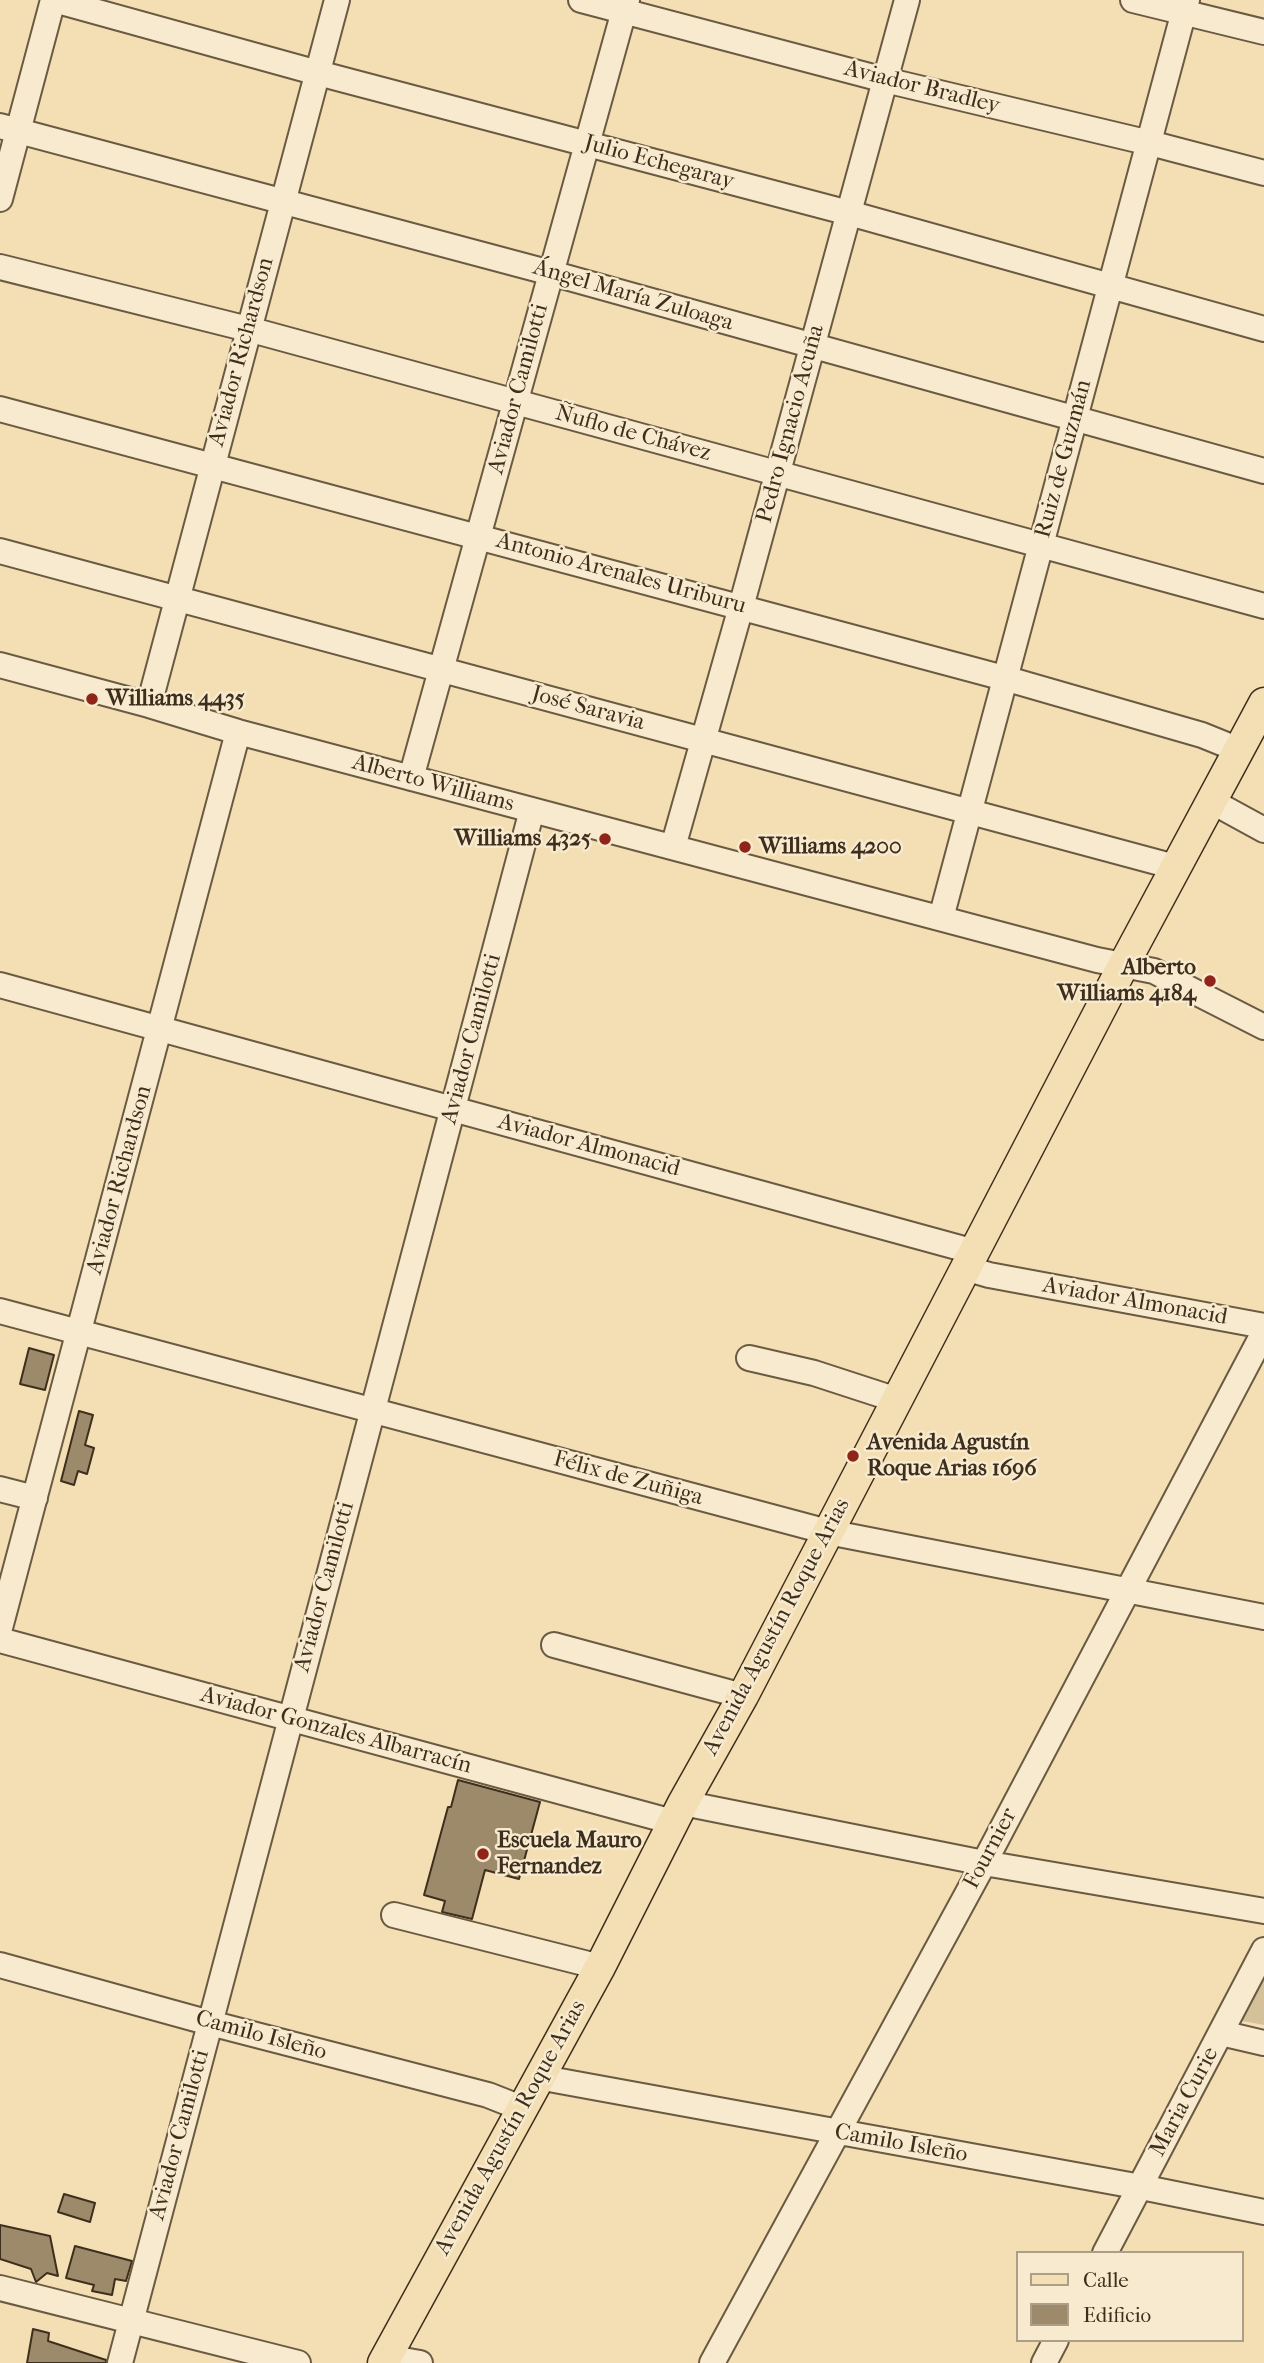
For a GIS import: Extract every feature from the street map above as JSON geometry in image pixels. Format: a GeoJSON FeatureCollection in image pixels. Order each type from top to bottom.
{"type":"FeatureCollection","features":[{"type":"Feature","properties":{"kind":"main road","name":"Avenida Agustín Roque Arias"},"geometry":{"type":"LineString","coordinates":[[385,2360],[600,1966],[678,1812],[743,1696],[1124,964],[1264,703]]}},
{"type":"Feature","properties":{"kind":"street","name":"Julio Echegaray"},"geometry":{"type":"LineString","coordinates":[[53,0],[849,213],[1264,329]]}},
{"type":"Feature","properties":{"kind":"street"},"geometry":{"type":"LineString","coordinates":[[0,199],[9,129],[53,0]]}},
{"type":"Feature","properties":{"kind":"street","name":"Aviador Richardson"},"geometry":{"type":"LineString","coordinates":[[149,705],[337,0]]}},
{"type":"Feature","properties":{"kind":"street","name":"Aviador Bradley"},"geometry":{"type":"LineString","coordinates":[[581,0],[625,6],[885,80],[1264,173]]}},
{"type":"Feature","properties":{"kind":"street","name":"Pedro Ignacio Acuña"},"geometry":{"type":"LineString","coordinates":[[673,847],[907,0]]}},
{"type":"Feature","properties":{"kind":"street"},"geometry":{"type":"LineString","coordinates":[[1133,0],[1185,6],[1264,32]]}},
{"type":"Feature","properties":{"kind":"street","name":"Aviador Camilotti"},"geometry":{"type":"LineString","coordinates":[[411,778],[625,6]]}},
{"type":"Feature","properties":{"kind":"street","name":"Ruiz de Guzmán"},"geometry":{"type":"LineString","coordinates":[[941,918],[1185,6]]}},
{"type":"Feature","properties":{"kind":"street","name":"Ángel María Zuloaga"},"geometry":{"type":"LineString","coordinates":[[9,129],[551,273],[1264,471]]}},
{"type":"Feature","properties":{"kind":"street","name":"Ñuflo de Chávez"},"geometry":{"type":"LineString","coordinates":[[0,267],[248,329],[1264,607]]}},
{"type":"Feature","properties":{"kind":"street","name":"Antonio Arenales Uriburu"},"geometry":{"type":"LineString","coordinates":[[0,409],[1004,678],[1202,734],[1240,750]]}},
{"type":"Feature","properties":{"kind":"street","name":"José Saravia"},"geometry":{"type":"LineString","coordinates":[[0,551],[1175,867]]}},
{"type":"Feature","properties":{"kind":"street","name":"Alberto Williams"},"geometry":{"type":"LineString","coordinates":[[0,665],[238,732],[1097,960],[1154,971],[1264,1027]]}},
{"type":"Feature","properties":{"kind":"street","name":"Aviador Richardson"},"geometry":{"type":"LineString","coordinates":[[0,1628],[238,732]]}},
{"type":"Feature","properties":{"kind":"street"},"geometry":{"type":"LineString","coordinates":[[1211,801],[1264,830]]}},
{"type":"Feature","properties":{"kind":"street","name":"Aviador Camilotti"},"geometry":{"type":"LineString","coordinates":[[120,2363],[532,810]]}},
{"type":"Feature","properties":{"kind":"street","name":"Aviador Almonacid"},"geometry":{"type":"LineString","coordinates":[[0,985],[160,1031],[454,1108],[970,1260],[989,1275],[1264,1325]]}},
{"type":"Feature","properties":{"kind":"street","name":"Félix de Zuñiga"},"geometry":{"type":"LineString","coordinates":[[0,1311],[828,1532],[1264,1617]]}},
{"type":"Feature","properties":{"kind":"street","name":"Fournier"},"geometry":{"type":"LineString","coordinates":[[712,2363],[984,1863],[1264,1332]]}},
{"type":"Feature","properties":{"kind":"street"},"geometry":{"type":"LineString","coordinates":[[749,1358],[814,1373],[897,1400]]}},
{"type":"Feature","properties":{"kind":"street"},"geometry":{"type":"LineString","coordinates":[[0,1489],[35,1498]]}},
{"type":"Feature","properties":{"kind":"street","name":"Aviador Gonzales Albarracín"},"geometry":{"type":"LineString","coordinates":[[0,1640],[290,1720],[678,1812],[1264,1911]]}},
{"type":"Feature","properties":{"kind":"street"},"geometry":{"type":"LineString","coordinates":[[554,1645],[743,1696]]}},
{"type":"Feature","properties":{"kind":"street"},"geometry":{"type":"LineString","coordinates":[[394,1915],[600,1966]]}},
{"type":"Feature","properties":{"kind":"street","name":"Maria Curie"},"geometry":{"type":"LineString","coordinates":[[1106,2251],[1264,1951]]}},
{"type":"Feature","properties":{"kind":"street","name":"Camilo Isleño"},"geometry":{"type":"LineString","coordinates":[[0,1965],[488,2095],[521,2108]]}},
{"type":"Feature","properties":{"kind":"street"},"geometry":{"type":"LineString","coordinates":[[1221,2033],[1264,2043]]}},
{"type":"Feature","properties":{"kind":"street","name":"Camilo Isleño"},"geometry":{"type":"LineString","coordinates":[[538,2077],[1264,2212]]}},
{"type":"Feature","properties":{"kind":"street"},"geometry":{"type":"LineString","coordinates":[[0,2288],[298,2363]]}},
{"type":"Feature","properties":{"kind":"street"},"geometry":{"type":"LineString","coordinates":[[1044,2363],[1055,2342]]}},
{"type":"Feature","properties":{"kind":"street"},"geometry":{"type":"LineString","coordinates":[[385,2360],[420,2363]]}},
{"type":"Feature","properties":{"kind":"shaded area"},"geometry":{"type":"Polygon","coordinates":[[[1264,1972],[1264,2025],[1237,2020],[1264,1972]]]}},
{"type":"Feature","properties":{"kind":"building"},"geometry":{"type":"Polygon","coordinates":[[[29,1348],[54,1355],[45,1390],[20,1384],[29,1348]]]}},
{"type":"Feature","properties":{"kind":"building"},"geometry":{"type":"Polygon","coordinates":[[[79,1411],[93,1415],[85,1445],[94,1448],[87,1474],[78,1471],[74,1485],[61,1481],[79,1411]]]}},
{"type":"Feature","properties":{"kind":"building","name":"Escuela Mauro Fernandez"},"geometry":{"type":"Polygon","coordinates":[[[458,1780],[540,1802],[519,1879],[485,1870],[472,1919],[442,1912],[445,1901],[424,1895],[458,1780]]]}},
{"type":"Feature","properties":{"kind":"building"},"geometry":{"type":"Polygon","coordinates":[[[64,2194],[95,2203],[90,2222],[58,2212],[64,2194]]]}},
{"type":"Feature","properties":{"kind":"building"},"geometry":{"type":"Polygon","coordinates":[[[0,2225],[50,2236],[58,2276],[47,2273],[36,2282],[31,2269],[0,2259],[0,2225]]]}},
{"type":"Feature","properties":{"kind":"building"},"geometry":{"type":"Polygon","coordinates":[[[75,2246],[132,2261],[126,2281],[115,2279],[112,2295],[92,2291],[94,2285],[66,2278],[75,2246]]]}},
{"type":"Feature","properties":{"kind":"building"},"geometry":{"type":"Polygon","coordinates":[[[33,2329],[49,2333],[48,2341],[106,2360],[106,2363],[27,2363],[33,2329]]]}},
{"type":"Feature","properties":{"kind":"place","name":"Williams 4435"},"geometry":{"type":"Point","coordinates":[92,699]}},
{"type":"Feature","properties":{"kind":"place","name":"Williams 4325"},"geometry":{"type":"Point","coordinates":[605,839]}},
{"type":"Feature","properties":{"kind":"place","name":"Williams 4200"},"geometry":{"type":"Point","coordinates":[745,847]}},
{"type":"Feature","properties":{"kind":"place","name":"Alberto Williams 4184"},"geometry":{"type":"Point","coordinates":[1210,981]}},
{"type":"Feature","properties":{"kind":"place","name":"Avenida Agustín Roque Arias 1696"},"geometry":{"type":"Point","coordinates":[853,1456]}},
{"type":"Feature","properties":{"kind":"place","name":"Escuela Mauro Fernandez"},"geometry":{"type":"Point","coordinates":[483,1854]}}]}
